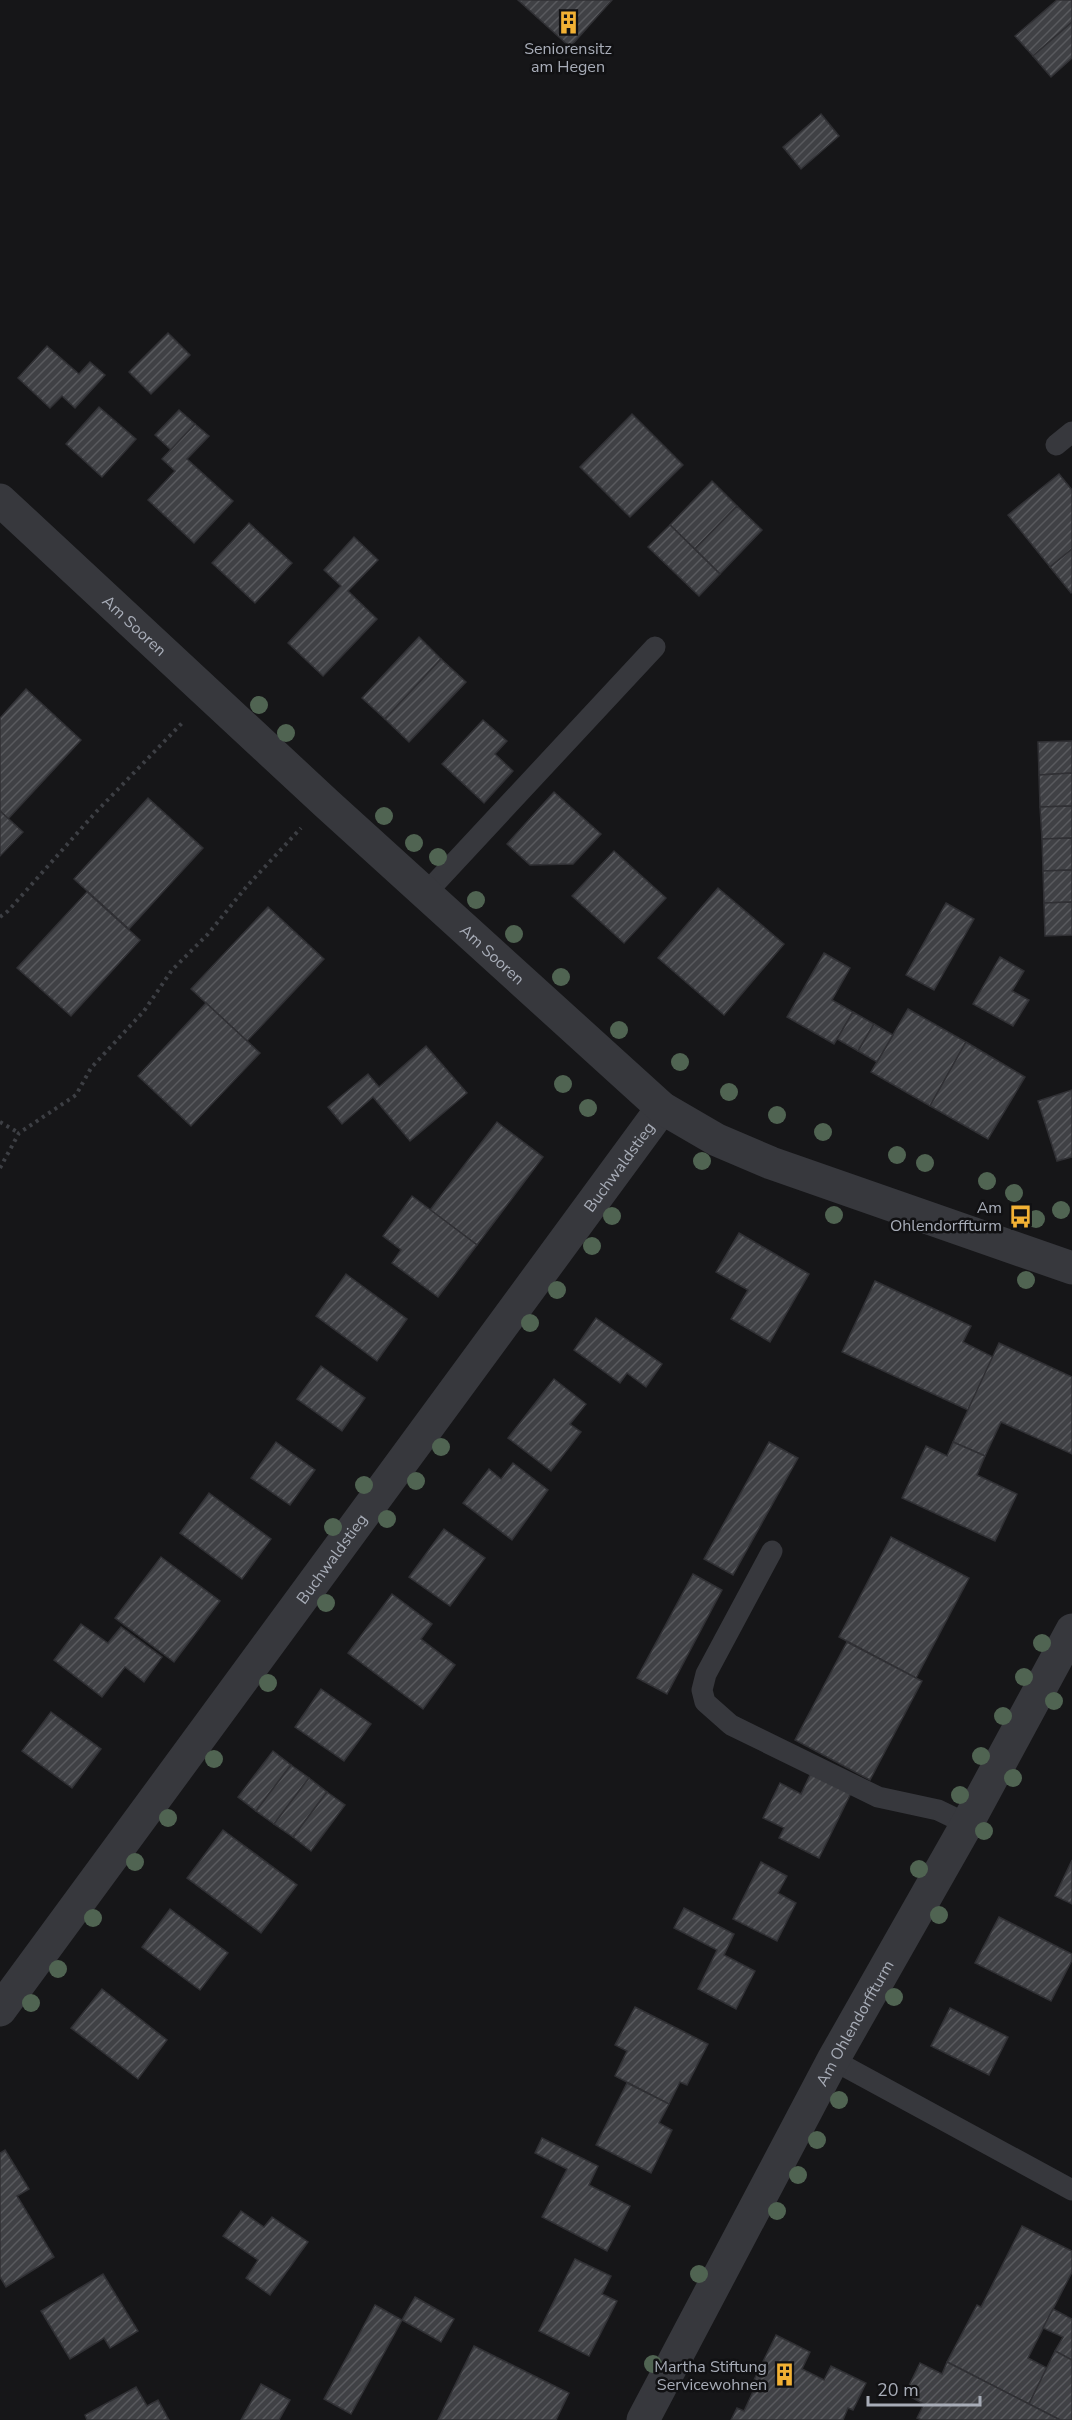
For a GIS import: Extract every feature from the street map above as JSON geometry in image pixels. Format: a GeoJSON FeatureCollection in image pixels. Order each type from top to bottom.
{"type":"FeatureCollection","features":[{"type":"Feature","properties":{"kind":"street","name":"Am Sooren"},"geometry":{"type":"LineString","coordinates":[[0,500],[326,802],[662,1108],[717,1140],[771,1163],[1072,1268]]}},
{"type":"Feature","properties":{"kind":"street","name":"Buchwaldstieg"},"geometry":{"type":"LineString","coordinates":[[0,2010],[662,1108]]}},
{"type":"Feature","properties":{"kind":"street","name":"Am Ohlendorffturm"},"geometry":{"type":"LineString","coordinates":[[643,2420],[833,2060],[968,1824],[1072,1630]]}},
{"type":"Feature","properties":{"kind":"lane"},"geometry":{"type":"LineString","coordinates":[[1056,446],[1072,432]]}},
{"type":"Feature","properties":{"kind":"lane"},"geometry":{"type":"LineString","coordinates":[[426,893],[655,647]]}},
{"type":"Feature","properties":{"kind":"lane"},"geometry":{"type":"LineString","coordinates":[[771,1551],[706,1674],[702,1690],[705,1702],[731,1725],[878,1797],[949,1813],[968,1824]]}},
{"type":"Feature","properties":{"kind":"lane"},"geometry":{"type":"LineString","coordinates":[[833,2060],[1072,2190]]}},
{"type":"Feature","properties":{"kind":"path"},"geometry":{"type":"LineString","coordinates":[[0,917],[209,694]]}},
{"type":"Feature","properties":{"kind":"path"},"geometry":{"type":"LineString","coordinates":[[0,1168],[19,1133],[76,1095],[91,1068],[144,1011],[172,970],[208,934],[247,886],[326,802]]}},
{"type":"Feature","properties":{"kind":"path"},"geometry":{"type":"LineString","coordinates":[[0,1122],[19,1133]]}},
{"type":"Feature","properties":{"kind":"building","name":"Seniorensitz am Hegen"},"geometry":{"type":"Polygon","coordinates":[[[518,0],[612,0],[570,47],[518,0]]]}},
{"type":"Feature","properties":{"kind":"building"},"geometry":{"type":"Polygon","coordinates":[[[1057,0],[1072,0],[1072,22],[1033,56],[1015,36],[1057,0]]]}},
{"type":"Feature","properties":{"kind":"building"},"geometry":{"type":"Polygon","coordinates":[[[1072,22],[1072,58],[1051,77],[1033,56],[1072,22]]]}},
{"type":"Feature","properties":{"kind":"building"},"geometry":{"type":"Polygon","coordinates":[[[821,114],[839,136],[801,169],[783,147],[821,114]]]}},
{"type":"Feature","properties":{"kind":"building"},"geometry":{"type":"Polygon","coordinates":[[[168,333],[190,355],[151,394],[129,372],[168,333]]]}},
{"type":"Feature","properties":{"kind":"building"},"geometry":{"type":"Polygon","coordinates":[[[47,346],[79,374],[90,362],[105,375],[75,408],[62,396],[50,408],[18,378],[47,346]]]}},
{"type":"Feature","properties":{"kind":"building"},"geometry":{"type":"Polygon","coordinates":[[[99,407],[136,439],[102,477],[66,444],[99,407]]]}},
{"type":"Feature","properties":{"kind":"building"},"geometry":{"type":"Polygon","coordinates":[[[179,410],[195,424],[171,450],[155,435],[179,410]]]}},
{"type":"Feature","properties":{"kind":"building"},"geometry":{"type":"Polygon","coordinates":[[[632,414],[683,465],[630,517],[580,467],[632,414]]]}},
{"type":"Feature","properties":{"kind":"building"},"geometry":{"type":"Polygon","coordinates":[[[195,424],[209,436],[187,459],[233,501],[194,543],[148,500],[175,471],[162,459],[195,424]]]}},
{"type":"Feature","properties":{"kind":"building"},"geometry":{"type":"Polygon","coordinates":[[[1059,474],[1072,490],[1072,549],[1050,567],[1008,515],[1059,474]]]}},
{"type":"Feature","properties":{"kind":"building"},"geometry":{"type":"Polygon","coordinates":[[[712,481],[737,506],[695,549],[670,525],[712,481]]]}},
{"type":"Feature","properties":{"kind":"building"},"geometry":{"type":"Polygon","coordinates":[[[737,506],[762,530],[720,574],[695,549],[737,506]]]}},
{"type":"Feature","properties":{"kind":"building"},"geometry":{"type":"Polygon","coordinates":[[[249,523],[292,563],[255,603],[212,563],[249,523]]]}},
{"type":"Feature","properties":{"kind":"building"},"geometry":{"type":"Polygon","coordinates":[[[670,525],[720,574],[699,596],[648,547],[670,525]]]}},
{"type":"Feature","properties":{"kind":"building"},"geometry":{"type":"Polygon","coordinates":[[[354,537],[378,560],[348,591],[377,619],[323,676],[288,643],[341,586],[324,570],[354,537]]]}},
{"type":"Feature","properties":{"kind":"building"},"geometry":{"type":"Polygon","coordinates":[[[1072,549],[1072,592],[1071,593],[1050,567],[1072,549]]]}},
{"type":"Feature","properties":{"kind":"building"},"geometry":{"type":"Polygon","coordinates":[[[419,637],[441,659],[385,719],[362,698],[419,637]]]}},
{"type":"Feature","properties":{"kind":"building"},"geometry":{"type":"Polygon","coordinates":[[[441,659],[466,682],[409,742],[385,719],[441,659]]]}},
{"type":"Feature","properties":{"kind":"building"},"geometry":{"type":"Polygon","coordinates":[[[26,689],[81,740],[8,819],[0,811],[0,718],[26,689]]]}},
{"type":"Feature","properties":{"kind":"building"},"geometry":{"type":"Polygon","coordinates":[[[483,720],[507,741],[495,754],[513,771],[484,803],[442,764],[483,720]]]}},
{"type":"Feature","properties":{"kind":"building"},"geometry":{"type":"Polygon","coordinates":[[[1072,741],[1072,773],[1039,775],[1038,742],[1072,741]]]}},
{"type":"Feature","properties":{"kind":"building"},"geometry":{"type":"Polygon","coordinates":[[[1072,773],[1072,806],[1040,807],[1039,775],[1072,773]]]}},
{"type":"Feature","properties":{"kind":"building"},"geometry":{"type":"Polygon","coordinates":[[[554,792],[601,834],[573,864],[530,865],[507,844],[554,792]]]}},
{"type":"Feature","properties":{"kind":"building"},"geometry":{"type":"Polygon","coordinates":[[[148,798],[203,848],[129,929],[74,879],[148,798]]]}},
{"type":"Feature","properties":{"kind":"building"},"geometry":{"type":"Polygon","coordinates":[[[1072,806],[1072,838],[1042,839],[1040,807],[1072,806]]]}},
{"type":"Feature","properties":{"kind":"building"},"geometry":{"type":"Polygon","coordinates":[[[0,811],[23,832],[0,856],[0,811]]]}},
{"type":"Feature","properties":{"kind":"building"},"geometry":{"type":"Polygon","coordinates":[[[1072,838],[1072,870],[1043,871],[1042,839],[1072,838]]]}},
{"type":"Feature","properties":{"kind":"building"},"geometry":{"type":"Polygon","coordinates":[[[614,851],[666,898],[624,943],[572,896],[614,851]]]}},
{"type":"Feature","properties":{"kind":"building"},"geometry":{"type":"Polygon","coordinates":[[[1072,870],[1072,902],[1044,903],[1043,871],[1072,870]]]}},
{"type":"Feature","properties":{"kind":"building"},"geometry":{"type":"Polygon","coordinates":[[[718,888],[784,944],[724,1015],[658,958],[718,888]]]}},
{"type":"Feature","properties":{"kind":"building"},"geometry":{"type":"Polygon","coordinates":[[[87,892],[140,940],[71,1016],[17,968],[87,892]]]}},
{"type":"Feature","properties":{"kind":"building"},"geometry":{"type":"Polygon","coordinates":[[[1072,902],[1072,935],[1045,936],[1044,903],[1072,902]]]}},
{"type":"Feature","properties":{"kind":"building"},"geometry":{"type":"Polygon","coordinates":[[[946,903],[974,919],[934,990],[906,975],[946,903]]]}},
{"type":"Feature","properties":{"kind":"building"},"geometry":{"type":"Polygon","coordinates":[[[268,907],[324,959],[247,1041],[191,989],[268,907]]]}},
{"type":"Feature","properties":{"kind":"building"},"geometry":{"type":"Polygon","coordinates":[[[824,953],[850,968],[832,1000],[853,1012],[834,1044],[787,1017],[824,953]]]}},
{"type":"Feature","properties":{"kind":"building"},"geometry":{"type":"Polygon","coordinates":[[[1000,957],[1024,971],[1012,991],[1029,1000],[1013,1026],[973,1004],[1000,957]]]}},
{"type":"Feature","properties":{"kind":"building"},"geometry":{"type":"Polygon","coordinates":[[[206,1003],[260,1053],[191,1126],[138,1076],[206,1003]]]}},
{"type":"Feature","properties":{"kind":"building"},"geometry":{"type":"Polygon","coordinates":[[[908,1009],[966,1042],[930,1106],[871,1072],[908,1009]]]}},
{"type":"Feature","properties":{"kind":"building"},"geometry":{"type":"Polygon","coordinates":[[[853,1012],[874,1024],[858,1051],[837,1039],[853,1012]]]}},
{"type":"Feature","properties":{"kind":"building"},"geometry":{"type":"Polygon","coordinates":[[[874,1024],[893,1035],[877,1062],[858,1051],[874,1024]]]}},
{"type":"Feature","properties":{"kind":"building"},"geometry":{"type":"Polygon","coordinates":[[[966,1042],[1025,1077],[988,1139],[930,1106],[966,1042]]]}},
{"type":"Feature","properties":{"kind":"building"},"geometry":{"type":"Polygon","coordinates":[[[426,1046],[467,1093],[410,1141],[373,1097],[342,1124],[328,1107],[368,1074],[379,1087],[426,1046]]]}},
{"type":"Feature","properties":{"kind":"building"},"geometry":{"type":"Polygon","coordinates":[[[1072,1090],[1072,1157],[1057,1161],[1038,1101],[1072,1090]]]}},
{"type":"Feature","properties":{"kind":"building"},"geometry":{"type":"Polygon","coordinates":[[[497,1122],[543,1157],[477,1245],[430,1210],[497,1122]]]}},
{"type":"Feature","properties":{"kind":"building"},"geometry":{"type":"Polygon","coordinates":[[[412,1196],[477,1245],[438,1297],[392,1263],[401,1250],[383,1236],[412,1196]]]}},
{"type":"Feature","properties":{"kind":"building"},"geometry":{"type":"Polygon","coordinates":[[[739,1233],[809,1274],[770,1342],[731,1319],[748,1290],[716,1272],[739,1233]]]}},
{"type":"Feature","properties":{"kind":"building"},"geometry":{"type":"Polygon","coordinates":[[[346,1274],[407,1319],[377,1361],[316,1316],[346,1274]]]}},
{"type":"Feature","properties":{"kind":"building"},"geometry":{"type":"Polygon","coordinates":[[[875,1281],[971,1326],[963,1342],[993,1357],[968,1410],[842,1352],[875,1281]]]}},
{"type":"Feature","properties":{"kind":"building"},"geometry":{"type":"Polygon","coordinates":[[[596,1318],[662,1364],[646,1387],[627,1373],[620,1383],[574,1350],[596,1318]]]}},
{"type":"Feature","properties":{"kind":"building"},"geometry":{"type":"Polygon","coordinates":[[[999,1343],[1072,1377],[1072,1454],[1001,1422],[985,1456],[953,1442],[999,1343]]]}},
{"type":"Feature","properties":{"kind":"building"},"geometry":{"type":"Polygon","coordinates":[[[321,1366],[365,1398],[342,1431],[297,1399],[321,1366]]]}},
{"type":"Feature","properties":{"kind":"building"},"geometry":{"type":"Polygon","coordinates":[[[554,1379],[586,1404],[570,1424],[581,1432],[551,1471],[508,1438],[554,1379]]]}},
{"type":"Feature","properties":{"kind":"building"},"geometry":{"type":"Polygon","coordinates":[[[276,1442],[315,1470],[290,1505],[251,1478],[276,1442]]]}},
{"type":"Feature","properties":{"kind":"building"},"geometry":{"type":"Polygon","coordinates":[[[769,1442],[798,1458],[733,1575],[704,1559],[769,1442]]]}},
{"type":"Feature","properties":{"kind":"building"},"geometry":{"type":"Polygon","coordinates":[[[953,1442],[985,1456],[977,1475],[1017,1494],[995,1541],[902,1498],[926,1446],[947,1456],[953,1442]]]}},
{"type":"Feature","properties":{"kind":"building"},"geometry":{"type":"Polygon","coordinates":[[[513,1463],[548,1490],[512,1540],[463,1503],[489,1469],[501,1479],[513,1463]]]}},
{"type":"Feature","properties":{"kind":"building"},"geometry":{"type":"Polygon","coordinates":[[[209,1493],[271,1539],[242,1579],[180,1533],[209,1493]]]}},
{"type":"Feature","properties":{"kind":"building"},"geometry":{"type":"Polygon","coordinates":[[[444,1529],[485,1558],[450,1606],[409,1577],[444,1529]]]}},
{"type":"Feature","properties":{"kind":"building"},"geometry":{"type":"Polygon","coordinates":[[[891,1537],[969,1578],[916,1678],[839,1637],[891,1537]]]}},
{"type":"Feature","properties":{"kind":"building"},"geometry":{"type":"Polygon","coordinates":[[[161,1557],[220,1601],[174,1662],[115,1618],[161,1557]]]}},
{"type":"Feature","properties":{"kind":"building"},"geometry":{"type":"Polygon","coordinates":[[[693,1574],[722,1590],[667,1694],[637,1678],[693,1574]]]}},
{"type":"Feature","properties":{"kind":"building"},"geometry":{"type":"Polygon","coordinates":[[[392,1594],[432,1624],[421,1639],[455,1665],[423,1709],[348,1653],[392,1594]]]}},
{"type":"Feature","properties":{"kind":"building"},"geometry":{"type":"Polygon","coordinates":[[[81,1624],[108,1643],[121,1627],[162,1657],[144,1682],[125,1667],[102,1697],[54,1660],[81,1624]]]}},
{"type":"Feature","properties":{"kind":"building"},"geometry":{"type":"Polygon","coordinates":[[[847,1642],[922,1681],[870,1780],[795,1740],[847,1642]]]}},
{"type":"Feature","properties":{"kind":"building"},"geometry":{"type":"Polygon","coordinates":[[[321,1689],[371,1724],[344,1761],[295,1727],[321,1689]]]}},
{"type":"Feature","properties":{"kind":"building"},"geometry":{"type":"Polygon","coordinates":[[[51,1712],[101,1749],[72,1788],[22,1751],[51,1712]]]}},
{"type":"Feature","properties":{"kind":"building"},"geometry":{"type":"Polygon","coordinates":[[[273,1751],[291,1765],[256,1811],[238,1797],[273,1751]]]}},
{"type":"Feature","properties":{"kind":"building"},"geometry":{"type":"Polygon","coordinates":[[[291,1765],[309,1778],[274,1824],[256,1811],[291,1765]]]}},
{"type":"Feature","properties":{"kind":"building"},"geometry":{"type":"Polygon","coordinates":[[[811,1773],[851,1793],[819,1858],[779,1838],[784,1828],[763,1818],[780,1783],[801,1794],[811,1773]]]}},
{"type":"Feature","properties":{"kind":"building"},"geometry":{"type":"Polygon","coordinates":[[[309,1778],[327,1792],[293,1837],[274,1824],[309,1778]]]}},
{"type":"Feature","properties":{"kind":"building"},"geometry":{"type":"Polygon","coordinates":[[[327,1792],[345,1805],[311,1851],[293,1837],[327,1792]]]}},
{"type":"Feature","properties":{"kind":"building"},"geometry":{"type":"Polygon","coordinates":[[[223,1830],[297,1885],[261,1933],[187,1878],[223,1830]]]}},
{"type":"Feature","properties":{"kind":"building"},"geometry":{"type":"Polygon","coordinates":[[[1072,1860],[1072,1904],[1055,1896],[1072,1860]]]}},
{"type":"Feature","properties":{"kind":"building"},"geometry":{"type":"Polygon","coordinates":[[[761,1862],[787,1876],[778,1893],[796,1903],[777,1941],[733,1919],[761,1862]]]}},
{"type":"Feature","properties":{"kind":"building"},"geometry":{"type":"Polygon","coordinates":[[[684,1908],[734,1934],[724,1955],[755,1971],[736,2009],[698,1989],[717,1950],[674,1928],[684,1908]]]}},
{"type":"Feature","properties":{"kind":"building"},"geometry":{"type":"Polygon","coordinates":[[[170,1909],[228,1953],[200,1990],[142,1947],[170,1909]]]}},
{"type":"Feature","properties":{"kind":"building"},"geometry":{"type":"Polygon","coordinates":[[[999,1917],[1072,1954],[1072,1960],[1051,2001],[975,1963],[999,1917]]]}},
{"type":"Feature","properties":{"kind":"building"},"geometry":{"type":"Polygon","coordinates":[[[102,1989],[167,2040],[138,2079],[71,2028],[102,1989]]]}},
{"type":"Feature","properties":{"kind":"building"},"geometry":{"type":"Polygon","coordinates":[[[635,2007],[708,2044],[687,2085],[680,2082],[669,2104],[615,2076],[627,2051],[615,2045],[635,2007]]]}},
{"type":"Feature","properties":{"kind":"building"},"geometry":{"type":"Polygon","coordinates":[[[950,2008],[1008,2037],[989,2075],[931,2046],[950,2008]]]}},
{"type":"Feature","properties":{"kind":"building"},"geometry":{"type":"Polygon","coordinates":[[[627,2083],[669,2104],[659,2123],[672,2130],[651,2173],[596,2145],[627,2083]]]}},
{"type":"Feature","properties":{"kind":"building"},"geometry":{"type":"Polygon","coordinates":[[[542,2138],[598,2166],[589,2185],[630,2206],[607,2251],[542,2217],[567,2169],[535,2153],[542,2138]]]}},
{"type":"Feature","properties":{"kind":"building"},"geometry":{"type":"Polygon","coordinates":[[[5,2150],[29,2189],[17,2196],[54,2257],[6,2287],[0,2277],[0,2153],[5,2150]]]}},
{"type":"Feature","properties":{"kind":"building"},"geometry":{"type":"Polygon","coordinates":[[[241,2211],[264,2227],[272,2217],[308,2242],[270,2295],[246,2278],[258,2260],[223,2236],[241,2211]]]}},
{"type":"Feature","properties":{"kind":"building"},"geometry":{"type":"Polygon","coordinates":[[[1022,2226],[1072,2251],[1072,2272],[1028,2358],[1047,2368],[1029,2404],[947,2362],[977,2305],[981,2307],[1022,2226]]]}},
{"type":"Feature","properties":{"kind":"building"},"geometry":{"type":"Polygon","coordinates":[[[575,2259],[611,2276],[602,2294],[617,2301],[589,2356],[539,2331],[575,2259]]]}},
{"type":"Feature","properties":{"kind":"building"},"geometry":{"type":"Polygon","coordinates":[[[103,2274],[138,2331],[110,2348],[104,2338],[70,2359],[41,2311],[103,2274]]]}},
{"type":"Feature","properties":{"kind":"building"},"geometry":{"type":"Polygon","coordinates":[[[415,2297],[454,2319],[441,2342],[402,2320],[415,2297]]]}},
{"type":"Feature","properties":{"kind":"building"},"geometry":{"type":"Polygon","coordinates":[[[375,2305],[402,2320],[351,2414],[324,2399],[375,2305]]]}},
{"type":"Feature","properties":{"kind":"building"},"geometry":{"type":"Polygon","coordinates":[[[1053,2309],[1072,2319],[1072,2360],[1055,2351],[1063,2337],[1043,2328],[1053,2309]]]}},
{"type":"Feature","properties":{"kind":"building","name":"Martha Stiftung Servicewohnen"},"geometry":{"type":"Polygon","coordinates":[[[776,2335],[810,2352],[802,2369],[824,2380],[831,2366],[866,2383],[853,2410],[848,2408],[843,2420],[731,2420],[737,2408],[744,2411],[756,2385],[752,2384],[776,2335]]]}},
{"type":"Feature","properties":{"kind":"building"},"geometry":{"type":"Polygon","coordinates":[[[474,2346],[569,2393],[556,2420],[438,2420],[474,2346]]]}},
{"type":"Feature","properties":{"kind":"building"},"geometry":{"type":"Polygon","coordinates":[[[1055,2351],[1072,2360],[1072,2420],[1060,2420],[1029,2404],[1055,2351]]]}},
{"type":"Feature","properties":{"kind":"building"},"geometry":{"type":"Polygon","coordinates":[[[947,2362],[1060,2420],[922,2420],[917,2418],[924,2404],[905,2394],[920,2363],[942,2374],[947,2362]]]}},
{"type":"Feature","properties":{"kind":"building"},"geometry":{"type":"Polygon","coordinates":[[[261,2384],[290,2400],[279,2420],[241,2420],[261,2384]]]}},
{"type":"Feature","properties":{"kind":"building"},"geometry":{"type":"Polygon","coordinates":[[[136,2387],[147,2406],[158,2400],[169,2420],[87,2420],[85,2415],[136,2387]]]}},
{"type":"Feature","properties":{"kind":"place","name":"Seniorensitz am Hegen"},"geometry":{"type":"Point","coordinates":[568,23]}},
{"type":"Feature","properties":{"kind":"place","name":"Am Ohlendorffturm"},"geometry":{"type":"Point","coordinates":[1020,1216]}},
{"type":"Feature","properties":{"kind":"place","name":"Martha Stiftung Servicewohnen"},"geometry":{"type":"Point","coordinates":[785,2375]}}]}
